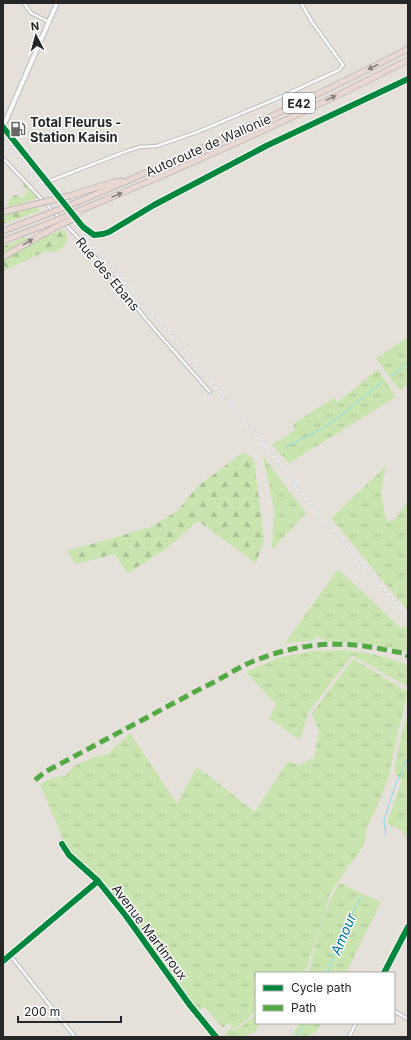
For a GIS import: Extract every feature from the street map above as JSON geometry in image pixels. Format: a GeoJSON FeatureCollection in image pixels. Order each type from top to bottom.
{"type":"FeatureCollection","features":[{"type":"Feature","properties":{"kind":"highway","name":"Autoroute de Wallonie"},"geometry":{"type":"LineString","coordinates":[[3,231],[75,203],[261,122],[408,49]]}},
{"type":"Feature","properties":{"kind":"highway","name":"Autoroute de Wallonie"},"geometry":{"type":"LineString","coordinates":[[3,241],[133,189],[258,133],[408,60]]}},
{"type":"Feature","properties":{"kind":"highway"},"geometry":{"type":"LineString","coordinates":[[3,212],[70,196],[114,182],[129,180]]}},
{"type":"Feature","properties":{"kind":"highway"},"geometry":{"type":"LineString","coordinates":[[3,257],[73,219],[81,210]]}},
{"type":"Feature","properties":{"kind":"main road"},"geometry":{"type":"LineString","coordinates":[[3,127],[57,3]]}},
{"type":"Feature","properties":{"kind":"street"},"geometry":{"type":"LineString","coordinates":[[24,3],[31,13],[49,22]]}},
{"type":"Feature","properties":{"kind":"street"},"geometry":{"type":"LineString","coordinates":[[47,182],[126,151],[140,147],[157,146],[177,140],[246,112],[339,70],[343,65],[301,3]]}},
{"type":"Feature","properties":{"kind":"street"},"geometry":{"type":"LineString","coordinates":[[3,127],[86,230],[94,235],[103,234],[154,205],[266,146],[408,78]]}},
{"type":"Feature","properties":{"kind":"street","name":"Rue des Ebans"},"geometry":{"type":"LineString","coordinates":[[3,158],[85,245],[150,325],[210,392]]}},
{"type":"Feature","properties":{"kind":"street","name":"Avenue Martinroux"},"geometry":{"type":"LineString","coordinates":[[62,844],[69,855],[98,881],[126,916],[189,1004],[216,1037]]}},
{"type":"Feature","properties":{"kind":"street"},"geometry":{"type":"LineString","coordinates":[[3,961],[98,881]]}},
{"type":"Feature","properties":{"kind":"street"},"geometry":{"type":"LineString","coordinates":[[385,972],[408,927]]}},
{"type":"Feature","properties":{"kind":"street"},"geometry":{"type":"LineString","coordinates":[[10,955],[75,1037]]}},
{"type":"Feature","properties":{"kind":"street"},"geometry":{"type":"LineString","coordinates":[[395,1012],[408,1019]]}},
{"type":"Feature","properties":{"kind":"street"},"geometry":{"type":"LineString","coordinates":[[349,1037],[356,1024]]}},
{"type":"Feature","properties":{"kind":"green space"},"geometry":{"type":"Polygon","coordinates":[[[24,182],[38,198],[10,207],[8,205],[9,200],[15,195],[23,198],[27,191],[22,185],[24,182]]]}},
{"type":"Feature","properties":{"kind":"green space"},"geometry":{"type":"Polygon","coordinates":[[[37,206],[40,211],[3,224],[3,215],[37,206]]]}},
{"type":"Feature","properties":{"kind":"green space"},"geometry":{"type":"Polygon","coordinates":[[[64,229],[67,234],[67,242],[64,247],[56,252],[46,251],[3,271],[3,261],[33,242],[64,229]]]}},
{"type":"Feature","properties":{"kind":"green space"},"geometry":{"type":"Polygon","coordinates":[[[24,237],[27,241],[3,255],[3,247],[24,237]]]}},
{"type":"Feature","properties":{"kind":"green space"},"geometry":{"type":"Polygon","coordinates":[[[408,337],[408,384],[400,391],[376,358],[408,337]]]}},
{"type":"Feature","properties":{"kind":"green space"},"geometry":{"type":"Polygon","coordinates":[[[378,369],[396,397],[289,463],[272,445],[295,430],[293,424],[334,398],[338,402],[378,369]]]}},
{"type":"Feature","properties":{"kind":"green space"},"geometry":{"type":"Polygon","coordinates":[[[244,452],[254,459],[264,540],[256,563],[198,521],[167,548],[128,574],[115,554],[75,564],[67,551],[151,527],[177,511],[199,485],[244,452]]]}},
{"type":"Feature","properties":{"kind":"green space"},"geometry":{"type":"Polygon","coordinates":[[[263,456],[306,513],[272,550],[274,509],[263,456]]]}},
{"type":"Feature","properties":{"kind":"green space"},"geometry":{"type":"Polygon","coordinates":[[[386,466],[381,491],[386,520],[393,521],[408,502],[408,611],[331,518],[386,466]]]}},
{"type":"Feature","properties":{"kind":"green space"},"geometry":{"type":"Polygon","coordinates":[[[338,569],[401,628],[404,625],[408,630],[408,652],[367,644],[326,642],[318,636],[312,641],[285,643],[338,569]]]}},
{"type":"Feature","properties":{"kind":"green space"},"geometry":{"type":"Polygon","coordinates":[[[345,650],[385,657],[408,666],[408,687],[352,655],[308,713],[300,740],[269,718],[276,704],[246,672],[281,657],[314,651],[345,650]]]}},
{"type":"Feature","properties":{"kind":"green space"},"geometry":{"type":"Polygon","coordinates":[[[353,659],[408,692],[390,772],[378,805],[367,827],[364,844],[330,894],[307,968],[303,972],[255,972],[255,1013],[235,1029],[228,1023],[223,1028],[205,1007],[199,1011],[131,918],[102,883],[65,844],[40,784],[52,778],[65,776],[74,766],[94,757],[108,754],[130,733],[177,804],[197,767],[255,812],[288,761],[298,765],[314,758],[319,731],[312,713],[353,659]]]}},
{"type":"Feature","properties":{"kind":"green space"},"geometry":{"type":"Polygon","coordinates":[[[408,712],[408,838],[403,834],[403,831],[387,823],[402,780],[394,772],[408,712]]]}},
{"type":"Feature","properties":{"kind":"green space"},"geometry":{"type":"Polygon","coordinates":[[[340,883],[381,902],[346,972],[307,972],[310,968],[325,913],[334,892],[340,883]]]}},
{"type":"Feature","properties":{"kind":"green space"},"geometry":{"type":"Polygon","coordinates":[[[255,1016],[255,1024],[259,1024],[256,1032],[248,1034],[247,1037],[223,1037],[231,1027],[235,1031],[255,1016]]]}},
{"type":"Feature","properties":{"kind":"green space"},"geometry":{"type":"Polygon","coordinates":[[[298,1024],[320,1024],[316,1032],[313,1034],[306,1036],[292,1036],[298,1024]]]}},
{"type":"Feature","properties":{"kind":"waterway"},"geometry":{"type":"LineString","coordinates":[[392,376],[408,362]]}},
{"type":"Feature","properties":{"kind":"waterway"},"geometry":{"type":"LineString","coordinates":[[286,447],[323,428],[382,382]]}},
{"type":"Feature","properties":{"kind":"waterway","name":"Amour"},"geometry":{"type":"LineString","coordinates":[[386,836],[384,820],[396,783],[408,758]]}},
{"type":"Feature","properties":{"kind":"waterway","name":"Amour"},"geometry":{"type":"LineString","coordinates":[[327,972],[350,917],[361,897]]}},
{"type":"Feature","properties":{"kind":"waterway","name":"Amour"},"geometry":{"type":"LineString","coordinates":[[297,1035],[304,1024]]}},
{"type":"Feature","properties":{"kind":"railway"},"geometry":{"type":"LineString","coordinates":[[3,141],[248,425],[302,493],[408,617]]}},
{"type":"Feature","properties":{"kind":"marked path"},"geometry":{"type":"LineString","coordinates":[[35,780],[45,772],[237,669],[283,651],[307,646],[343,644],[373,647],[404,653],[408,656]]}},
{"type":"Feature","properties":{"kind":"cycle path"},"geometry":{"type":"LineString","coordinates":[[3,127],[83,227],[94,235],[103,234],[109,232],[154,205],[266,146],[408,79]]}},
{"type":"Feature","properties":{"kind":"cycle path"},"geometry":{"type":"LineString","coordinates":[[62,844],[69,855],[98,881],[126,916],[189,1004],[216,1037]]}},
{"type":"Feature","properties":{"kind":"cycle path"},"geometry":{"type":"LineString","coordinates":[[3,961],[98,881]]}},
{"type":"Feature","properties":{"kind":"cycle path"},"geometry":{"type":"LineString","coordinates":[[385,972],[408,927]]}},
{"type":"Feature","properties":{"kind":"place","name":"Total Fleurus - Station Kaisin"},"geometry":{"type":"Point","coordinates":[18,129]}}]}
